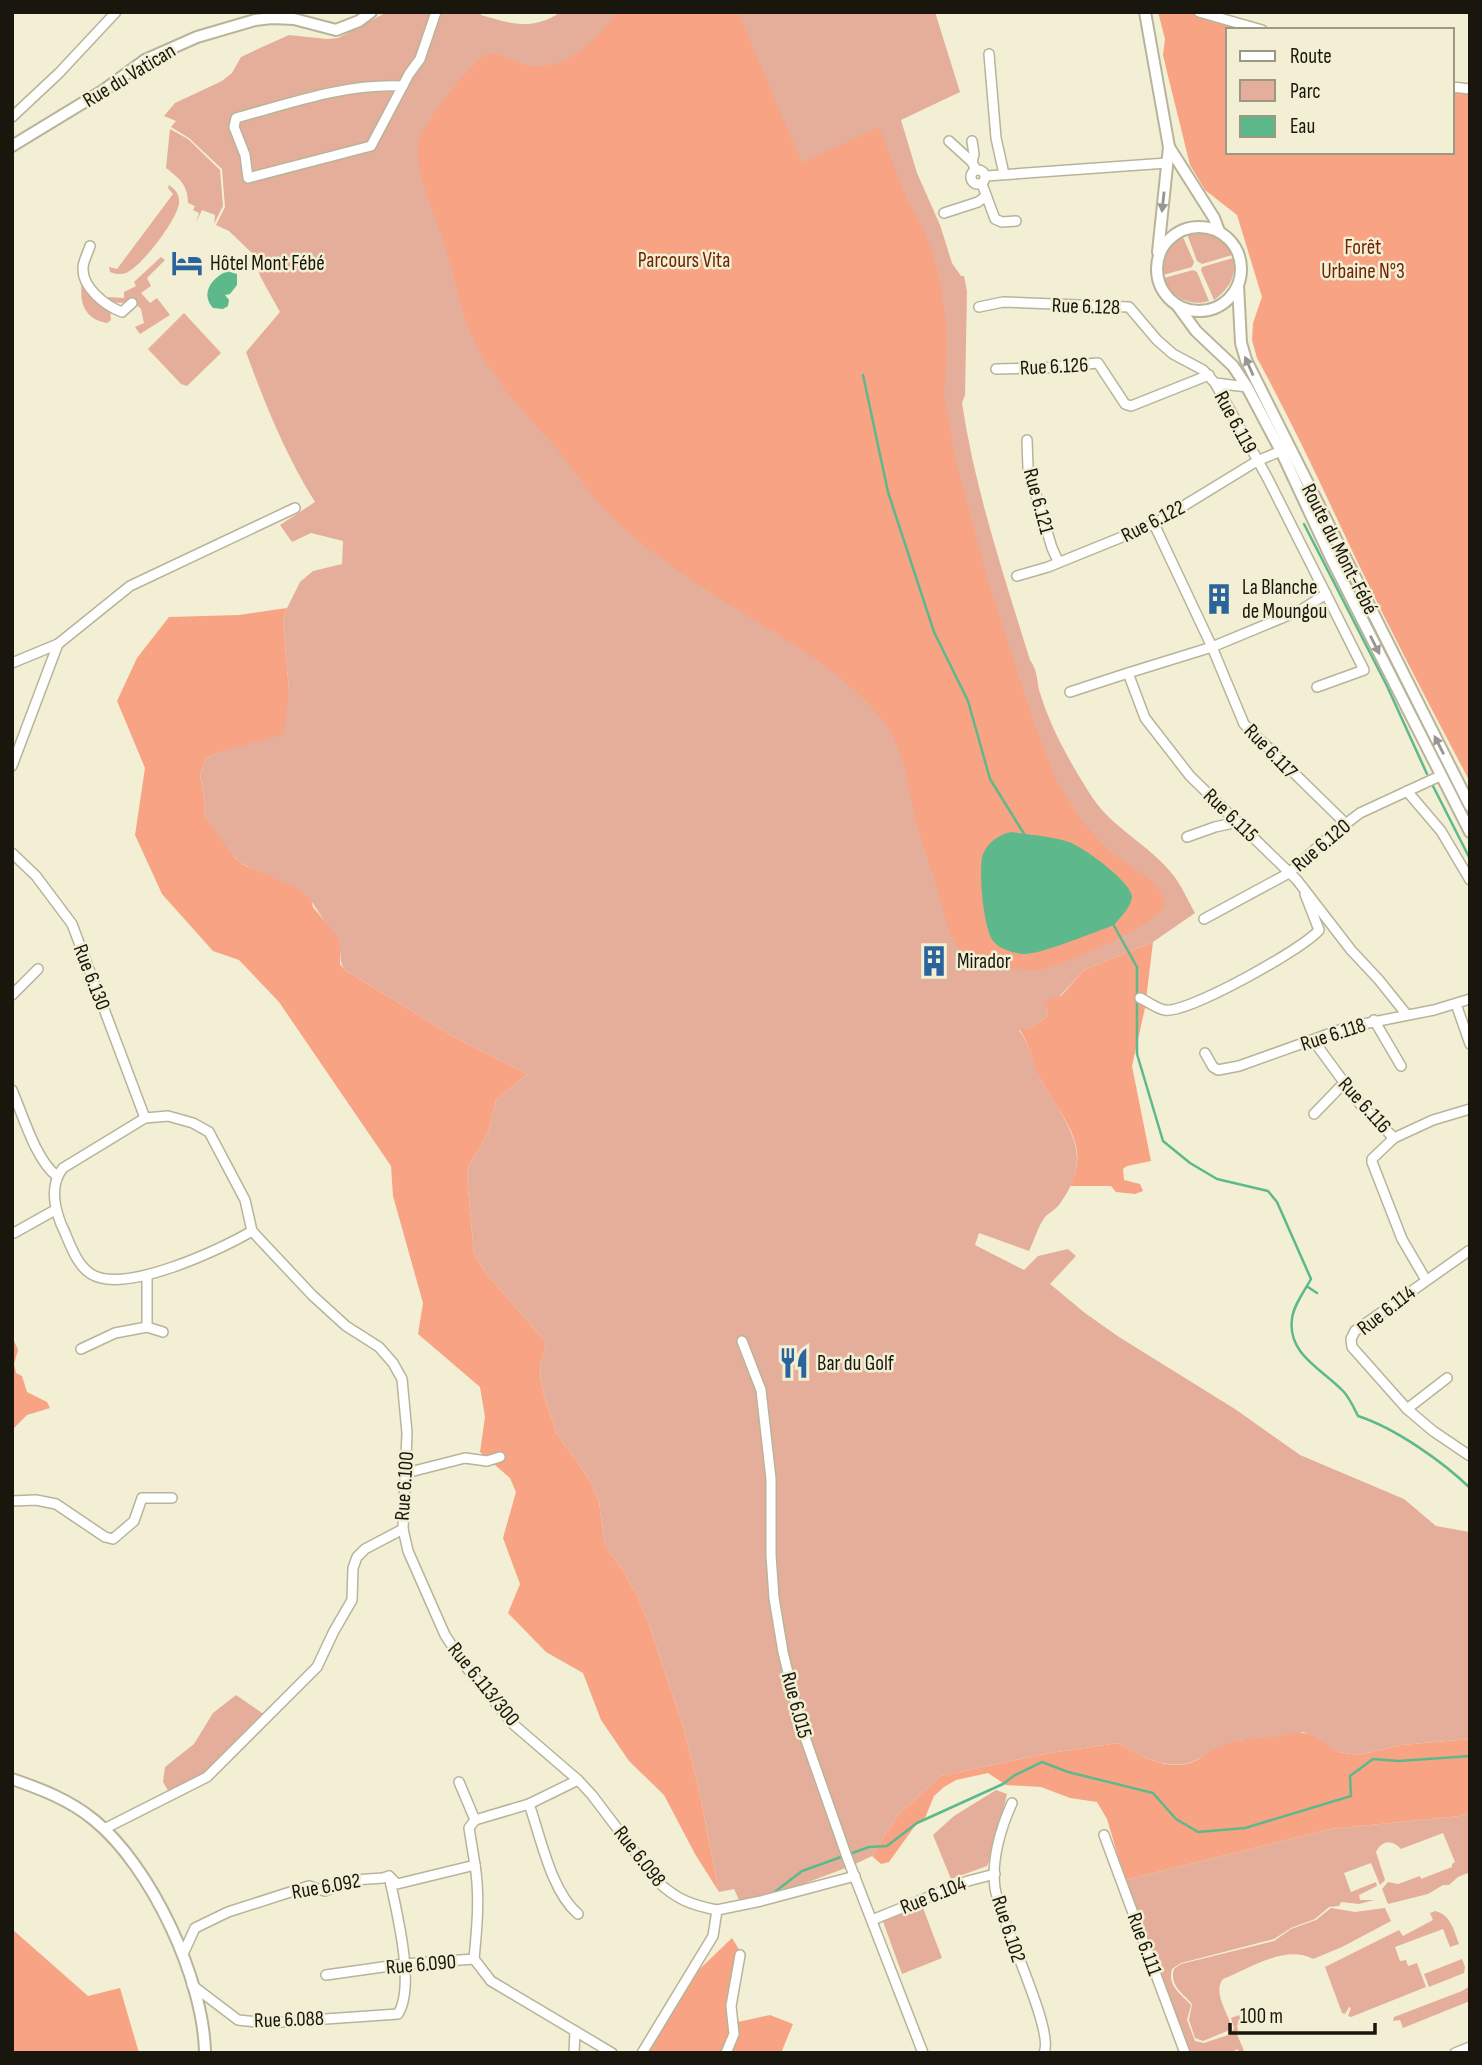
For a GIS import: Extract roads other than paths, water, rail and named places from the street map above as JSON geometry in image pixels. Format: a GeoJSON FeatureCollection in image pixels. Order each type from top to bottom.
{"type":"FeatureCollection","features":[{"type":"Feature","properties":{"kind":"street"},"geometry":{"type":"LineString","coordinates":[[12,117],[59,73],[116,12]]}},
{"type":"Feature","properties":{"kind":"street","name":"Rue du Vatican"},"geometry":{"type":"LineString","coordinates":[[12,146],[104,90],[145,60],[197,37],[255,20],[272,18],[294,19],[336,30],[359,21],[371,12]]}},
{"type":"Feature","properties":{"kind":"street"},"geometry":{"type":"LineString","coordinates":[[403,86],[376,85],[328,94],[236,118],[234,127],[245,155],[248,178],[370,146],[420,59],[436,12]]}},
{"type":"Feature","properties":{"kind":"street"},"geometry":{"type":"LineString","coordinates":[[1145,12],[1169,147],[1158,257],[1157,279],[1161,289],[1177,305],[1202,311],[1215,308],[1226,301],[1238,285],[1241,270],[1239,255],[1234,244],[1219,231],[1201,226],[1183,229],[1163,245],[1158,257]]}},
{"type":"Feature","properties":{"kind":"street"},"geometry":{"type":"LineString","coordinates":[[1199,12],[1255,28]]}},
{"type":"Feature","properties":{"kind":"street"},"geometry":{"type":"LineString","coordinates":[[989,54],[996,138],[1004,174]]}},
{"type":"Feature","properties":{"kind":"street"},"geometry":{"type":"LineString","coordinates":[[949,141],[982,171],[986,196],[995,219],[1002,222],[1016,221]]}},
{"type":"Feature","properties":{"kind":"street"},"geometry":{"type":"LineString","coordinates":[[972,141],[974,166]]}},
{"type":"Feature","properties":{"kind":"street"},"geometry":{"type":"LineString","coordinates":[[1169,147],[1214,218],[1219,231]]}},
{"type":"Feature","properties":{"kind":"street"},"geometry":{"type":"LineString","coordinates":[[984,180],[1004,174],[1037,174],[1167,163]]}},
{"type":"Feature","properties":{"kind":"street"},"geometry":{"type":"LineString","coordinates":[[944,214],[978,202],[986,196]]}},
{"type":"Feature","properties":{"kind":"street"},"geometry":{"type":"LineString","coordinates":[[90,246],[83,268],[85,280],[110,308],[122,312],[132,303]]}},
{"type":"Feature","properties":{"kind":"street","name":"Route du Mont-Fébé"},"geometry":{"type":"LineString","coordinates":[[1238,285],[1241,343],[1246,360],[1470,806]]}},
{"type":"Feature","properties":{"kind":"street","name":"Rue 6.128"},"geometry":{"type":"LineString","coordinates":[[979,307],[1003,302],[1129,307],[1157,340],[1173,354],[1212,379],[1247,387]]}},
{"type":"Feature","properties":{"kind":"street","name":"Route du Mont-Fébé"},"geometry":{"type":"LineString","coordinates":[[1177,305],[1196,331],[1233,366],[1247,387],[1470,832]]}},
{"type":"Feature","properties":{"kind":"street","name":"Rue 6.126"},"geometry":{"type":"LineString","coordinates":[[996,369],[1098,363],[1125,404],[1131,406],[1212,379]]}},
{"type":"Feature","properties":{"kind":"street","name":"Rue 6.119"},"geometry":{"type":"LineString","coordinates":[[1212,379],[1257,461]]}},
{"type":"Feature","properties":{"kind":"street","name":"Rue 6.121"},"geometry":{"type":"LineString","coordinates":[[1027,440],[1028,468],[1058,561]]}},
{"type":"Feature","properties":{"kind":"street","name":"Rue 6.122"},"geometry":{"type":"LineString","coordinates":[[1017,576],[1048,567],[1153,524],[1257,461],[1281,451]]}},
{"type":"Feature","properties":{"kind":"street"},"geometry":{"type":"LineString","coordinates":[[1257,461],[1364,670],[1317,687]]}},
{"type":"Feature","properties":{"kind":"street"},"geometry":{"type":"LineString","coordinates":[[12,663],[58,644],[130,586],[295,508]]}},
{"type":"Feature","properties":{"kind":"street","name":"Rue 6.117"},"geometry":{"type":"LineString","coordinates":[[1153,524],[1212,647],[1244,724],[1345,823]]}},
{"type":"Feature","properties":{"kind":"street"},"geometry":{"type":"LineString","coordinates":[[1070,692],[1212,647],[1301,610],[1326,594]]}},
{"type":"Feature","properties":{"kind":"street"},"geometry":{"type":"LineString","coordinates":[[12,766],[58,644]]}},
{"type":"Feature","properties":{"kind":"street","name":"Rue 6.115"},"geometry":{"type":"LineString","coordinates":[[1128,673],[1145,718],[1190,776],[1289,873],[1407,1015]]}},
{"type":"Feature","properties":{"kind":"street","name":"Rue 6.120"},"geometry":{"type":"LineString","coordinates":[[1204,919],[1289,873],[1345,823],[1440,776]]}},
{"type":"Feature","properties":{"kind":"street"},"geometry":{"type":"LineString","coordinates":[[1407,791],[1441,831],[1470,880]]}},
{"type":"Feature","properties":{"kind":"street"},"geometry":{"type":"LineString","coordinates":[[1186,837],[1238,822]]}},
{"type":"Feature","properties":{"kind":"street","name":"Rue 6.130"},"geometry":{"type":"LineString","coordinates":[[12,853],[36,876],[72,924],[145,1118]]}},
{"type":"Feature","properties":{"kind":"street"},"geometry":{"type":"LineString","coordinates":[[1140,998],[1165,1011],[1194,1005],[1282,957],[1319,930],[1304,892]]}},
{"type":"Feature","properties":{"kind":"street"},"geometry":{"type":"LineString","coordinates":[[12,995],[38,969]]}},
{"type":"Feature","properties":{"kind":"street","name":"Rue 6.118"},"geometry":{"type":"LineString","coordinates":[[1205,1053],[1213,1067],[1218,1070],[1239,1066],[1374,1020],[1407,1015],[1470,999]]}},
{"type":"Feature","properties":{"kind":"street"},"geometry":{"type":"LineString","coordinates":[[1456,1004],[1470,1044]]}},
{"type":"Feature","properties":{"kind":"street"},"geometry":{"type":"LineString","coordinates":[[1374,1020],[1401,1066]]}},
{"type":"Feature","properties":{"kind":"street","name":"Rue 6.116"},"geometry":{"type":"LineString","coordinates":[[1313,1040],[1360,1104],[1394,1138],[1433,1119],[1470,1109]]}},
{"type":"Feature","properties":{"kind":"street"},"geometry":{"type":"LineString","coordinates":[[1314,1114],[1344,1083]]}},
{"type":"Feature","properties":{"kind":"street"},"geometry":{"type":"LineString","coordinates":[[12,1090],[42,1159],[49,1171],[57,1176]]}},
{"type":"Feature","properties":{"kind":"street"},"geometry":{"type":"LineString","coordinates":[[168,1116],[194,1123],[209,1132],[245,1200],[252,1231],[230,1244],[147,1276],[110,1280],[92,1275],[79,1262],[55,1210],[57,1176],[63,1168],[145,1118],[168,1116]]}},
{"type":"Feature","properties":{"kind":"street"},"geometry":{"type":"LineString","coordinates":[[1394,1138],[1371,1162],[1402,1239],[1426,1280]]}},
{"type":"Feature","properties":{"kind":"street"},"geometry":{"type":"LineString","coordinates":[[14,1233],[55,1210]]}},
{"type":"Feature","properties":{"kind":"street","name":"Rue 6.100"},"geometry":{"type":"LineString","coordinates":[[104,1829],[207,1777],[317,1667],[352,1600],[353,1568],[357,1556],[403,1529],[407,1433],[404,1393],[393,1363],[379,1347],[346,1326],[312,1295],[252,1231]]}},
{"type":"Feature","properties":{"kind":"street","name":"Rue 6.114"},"geometry":{"type":"LineString","coordinates":[[1407,1409],[1352,1347],[1351,1339],[1355,1331],[1470,1250]]}},
{"type":"Feature","properties":{"kind":"street"},"geometry":{"type":"LineString","coordinates":[[146,1327],[147,1276]]}},
{"type":"Feature","properties":{"kind":"street"},"geometry":{"type":"LineString","coordinates":[[81,1349],[115,1333],[146,1327],[163,1332]]}},
{"type":"Feature","properties":{"kind":"street","name":"Rue 6.015"},"geometry":{"type":"LineString","coordinates":[[742,1341],[757,1378],[764,1413],[771,1479],[774,1598],[783,1653],[801,1726],[841,1841],[923,2053]]}},
{"type":"Feature","properties":{"kind":"street"},"geometry":{"type":"LineString","coordinates":[[1447,1378],[1407,1409],[1470,1456]]}},
{"type":"Feature","properties":{"kind":"street"},"geometry":{"type":"LineString","coordinates":[[406,1473],[465,1458],[486,1461],[500,1457]]}},
{"type":"Feature","properties":{"kind":"street"},"geometry":{"type":"LineString","coordinates":[[12,1501],[36,1500],[56,1504],[113,1539],[134,1521],[142,1498],[172,1498]]}},
{"type":"Feature","properties":{"kind":"street","name":"Rue 6.113/300"},"geometry":{"type":"LineString","coordinates":[[403,1529],[408,1551],[445,1635],[466,1667],[513,1724],[578,1780]]}},
{"type":"Feature","properties":{"kind":"street"},"geometry":{"type":"LineString","coordinates":[[12,1779],[65,1800],[104,1829],[131,1860],[152,1893],[183,1954],[202,2023],[205,2053]]}},
{"type":"Feature","properties":{"kind":"street"},"geometry":{"type":"LineString","coordinates":[[474,1959],[477,1880],[469,1828],[475,1820],[529,1804],[578,1780]]}},
{"type":"Feature","properties":{"kind":"street","name":"Rue 6.098"},"geometry":{"type":"LineString","coordinates":[[578,1780],[665,1889],[683,1902],[717,1910]]}},
{"type":"Feature","properties":{"kind":"street"},"geometry":{"type":"LineString","coordinates":[[459,1782],[475,1820]]}},
{"type":"Feature","properties":{"kind":"street","name":"Rue 6.102"},"geometry":{"type":"LineString","coordinates":[[1012,1803],[1005,1818],[995,1859],[994,1885],[999,1908],[1043,2022],[1047,2046],[1044,2053]]}},
{"type":"Feature","properties":{"kind":"street"},"geometry":{"type":"LineString","coordinates":[[529,1804],[559,1890],[578,1914]]}},
{"type":"Feature","properties":{"kind":"street","name":"Rue 6.111"},"geometry":{"type":"LineString","coordinates":[[1104,1835],[1185,2053]]}},
{"type":"Feature","properties":{"kind":"street","name":"Rue 6.092"},"geometry":{"type":"LineString","coordinates":[[183,1954],[195,1928],[228,1912],[306,1887],[325,1891],[354,1880],[389,1876],[397,1884],[475,1865]]}},
{"type":"Feature","properties":{"kind":"street","name":"Rue 6.104"},"geometry":{"type":"LineString","coordinates":[[872,1920],[968,1881],[995,1874]]}},
{"type":"Feature","properties":{"kind":"street"},"geometry":{"type":"LineString","coordinates":[[389,1876],[404,1964]]}},
{"type":"Feature","properties":{"kind":"street"},"geometry":{"type":"LineString","coordinates":[[642,2053],[713,1936],[717,1910],[855,1876]]}},
{"type":"Feature","properties":{"kind":"street"},"geometry":{"type":"LineString","coordinates":[[726,2053],[734,2034],[731,2006],[740,1955]]}},
{"type":"Feature","properties":{"kind":"street","name":"Rue 6.090"},"geometry":{"type":"LineString","coordinates":[[326,1975],[404,1964],[474,1959],[491,1981],[612,2053]]}},
{"type":"Feature","properties":{"kind":"street","name":"Rue 6.088"},"geometry":{"type":"LineString","coordinates":[[192,1985],[230,2015],[247,2022],[268,2023],[398,2014],[402,2005],[404,1964]]}},
{"type":"Feature","properties":{"kind":"street"},"geometry":{"type":"LineString","coordinates":[[574,2053],[576,2031]]}},
{"type":"Feature","properties":{"kind":"street"},"geometry":{"type":"LineString","coordinates":[[1455,2053],[1470,2047]]}},
{"type":"Feature","properties":{"kind":"water"},"geometry":{"type":"Polygon","coordinates":[[[227,271],[237,274],[237,285],[230,294],[225,295],[229,300],[228,306],[223,309],[213,308],[208,297],[210,286],[227,271]]]}},
{"type":"Feature","properties":{"kind":"water"},"geometry":{"type":"Polygon","coordinates":[[[1011,832],[1060,839],[1073,844],[1115,874],[1132,897],[1114,925],[1030,954],[1011,952],[994,942],[990,936],[982,899],[983,854],[991,842],[1011,832]]]}},
{"type":"Feature","properties":{"kind":"waterway"},"geometry":{"type":"LineString","coordinates":[[863,375],[888,492],[934,632],[968,701],[990,779],[1026,837]]}},
{"type":"Feature","properties":{"kind":"waterway"},"geometry":{"type":"LineString","coordinates":[[1304,524],[1387,686],[1427,774]]}},
{"type":"Feature","properties":{"kind":"waterway"},"geometry":{"type":"LineString","coordinates":[[1433,786],[1470,859]]}},
{"type":"Feature","properties":{"kind":"waterway"},"geometry":{"type":"LineString","coordinates":[[1113,924],[1137,967],[1137,1054],[1163,1141],[1190,1163],[1217,1179],[1268,1191],[1277,1202],[1311,1279],[1292,1319],[1292,1332],[1301,1352],[1344,1392],[1358,1416],[1417,1446],[1470,1488]]}},
{"type":"Feature","properties":{"kind":"waterway"},"geometry":{"type":"LineString","coordinates":[[1308,1287],[1317,1293]]}},
{"type":"Feature","properties":{"kind":"waterway"},"geometry":{"type":"LineString","coordinates":[[772,1894],[802,1871],[869,1847],[887,1846],[917,1823],[1003,1784],[1042,1762],[1068,1772],[1153,1793],[1176,1819],[1198,1832],[1245,1828],[1351,1796],[1350,1776],[1373,1759],[1399,1761],[1470,1756]]}},
{"type":"Feature","properties":{"kind":"place","name":"Hôtel Mont Fébé"},"geometry":{"type":"Point","coordinates":[187,263]}},
{"type":"Feature","properties":{"kind":"place","name":"La Blanche de Moungou"},"geometry":{"type":"Point","coordinates":[1219,599]}},
{"type":"Feature","properties":{"kind":"place","name":"Mirador"},"geometry":{"type":"Point","coordinates":[934,961]}},
{"type":"Feature","properties":{"kind":"place","name":"Bar du Golf"},"geometry":{"type":"Point","coordinates":[794,1363]}},
{"type":"Feature","properties":{"kind":"park label","name":"Forêt Urbaine N°3"},"geometry":{"type":"Point","coordinates":[1363,259]}},
{"type":"Feature","properties":{"kind":"park label","name":"Parcours Vita"},"geometry":{"type":"Point","coordinates":[684,260]}}]}
